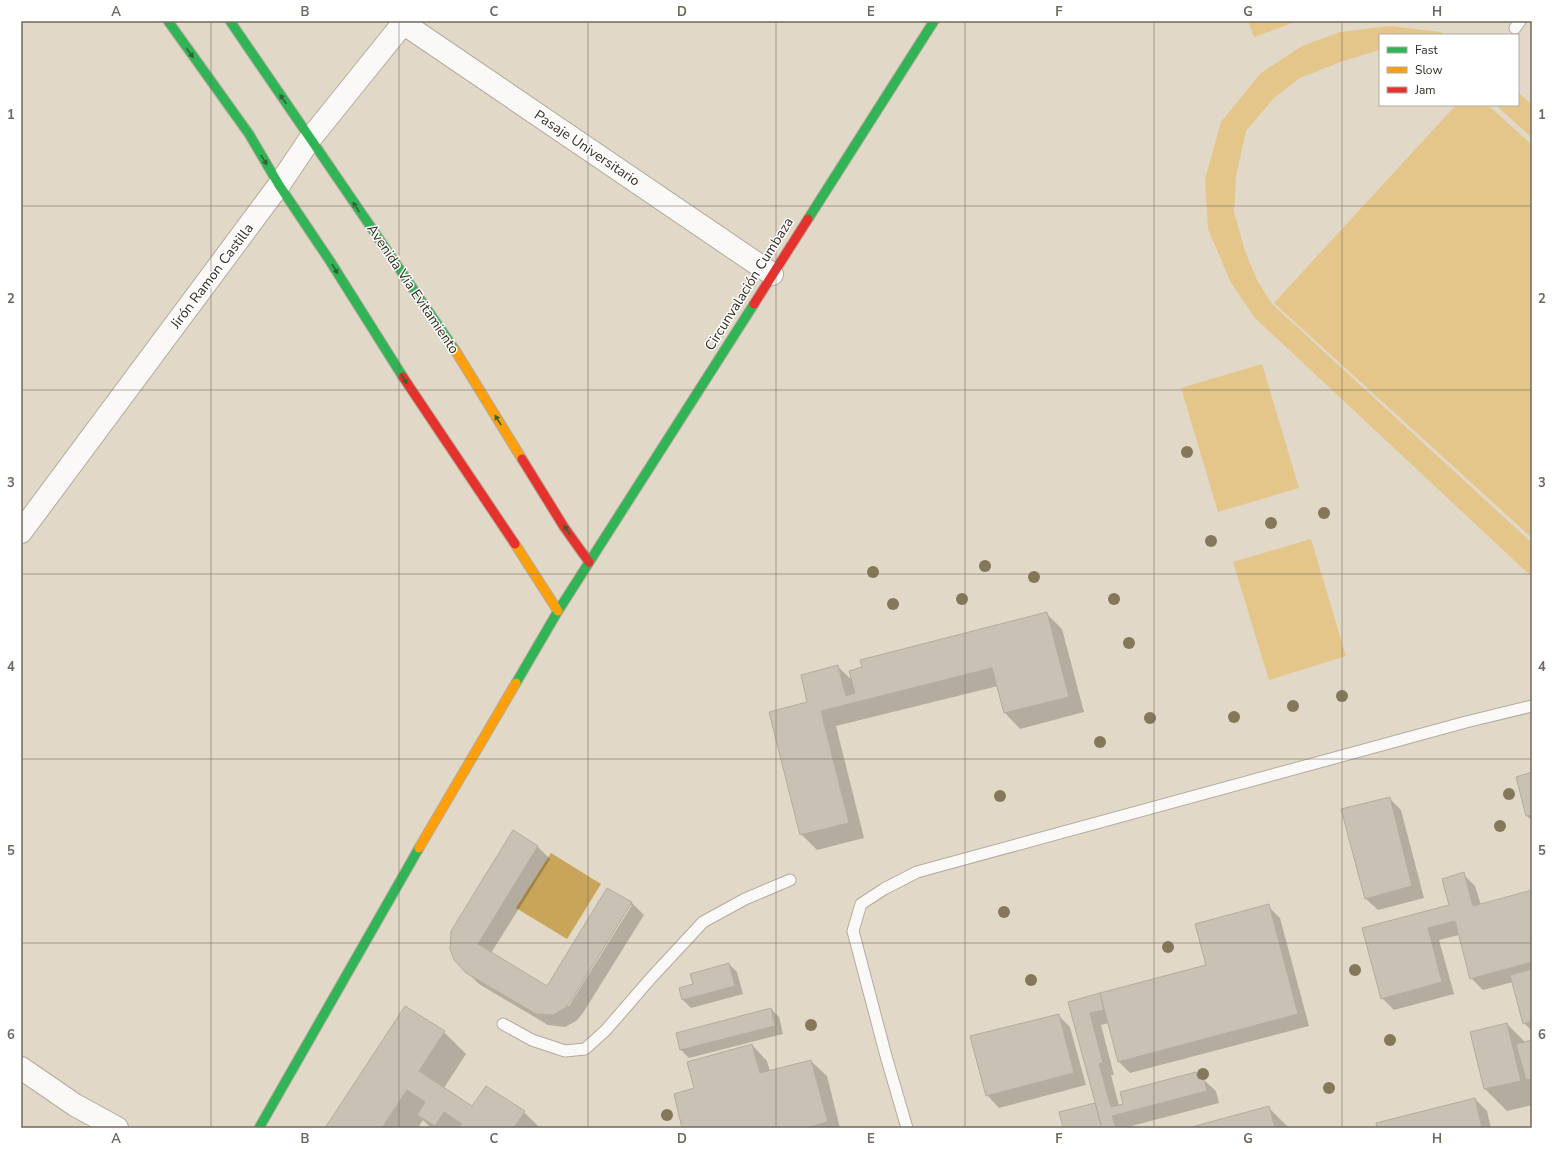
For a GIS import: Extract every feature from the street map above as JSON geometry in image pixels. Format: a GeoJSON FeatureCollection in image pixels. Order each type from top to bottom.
{"type":"FeatureCollection","features":[{"type":"Feature","properties":{"kind":"street"},"geometry":{"type":"LineString","coordinates":[[168,21],[249,134],[279,185],[330,261],[414,394],[515,544],[558,611]]}},
{"type":"Feature","properties":{"kind":"street","name":"Avenida Via Evitamiento"},"geometry":{"type":"LineString","coordinates":[[230,21],[459,356],[560,520],[589,562]]}},
{"type":"Feature","properties":{"kind":"street","name":"Circunvalación Cumbaza"},"geometry":{"type":"LineString","coordinates":[[259,1128],[464,770],[558,611],[934,21]]}},
{"type":"Feature","properties":{"kind":"street","name":"Jirón Ramon Castilla"},"geometry":{"type":"LineString","coordinates":[[21,532],[279,185],[310,139],[402,22]]}},
{"type":"Feature","properties":{"kind":"street","name":"Pasaje Universitario"},"geometry":{"type":"LineString","coordinates":[[402,22],[772,274]]}},
{"type":"Feature","properties":{"kind":"street"},"geometry":{"type":"LineString","coordinates":[[21,1068],[75,1105],[117,1128]]}},
{"type":"Feature","properties":{"kind":"lane"},"geometry":{"type":"LineString","coordinates":[[907,1128],[886,1056],[853,931],[861,904],[884,889],[917,872],[1459,724],[1532,706]]}},
{"type":"Feature","properties":{"kind":"lane"},"geometry":{"type":"LineString","coordinates":[[503,1024],[532,1040],[565,1051],[585,1049],[606,1030],[651,978],[703,922],[745,898],[790,880]]}},
{"type":"Feature","properties":{"kind":"shaded area"},"geometry":{"type":"Polygon","coordinates":[[[1248,21],[1298,21],[1254,37],[1248,21]]]}},
{"type":"Feature","properties":{"kind":"shaded area"},"geometry":{"type":"Polygon","coordinates":[[[1390,26],[1441,32],[1444,34],[1379,34],[1379,50],[1343,61],[1300,78],[1274,98],[1246,131],[1236,176],[1234,212],[1245,251],[1257,280],[1272,304],[1532,543],[1532,577],[1255,318],[1231,283],[1208,229],[1205,179],[1221,122],[1261,73],[1302,46],[1340,32],[1390,26]]]}},
{"type":"Feature","properties":{"kind":"shaded area"},"geometry":{"type":"Polygon","coordinates":[[[1519,93],[1532,105],[1532,138],[1497,106],[1519,106],[1519,93]]]}},
{"type":"Feature","properties":{"kind":"shaded area"},"geometry":{"type":"Polygon","coordinates":[[[1455,106],[1489,106],[1532,145],[1532,538],[1274,303],[1455,106]]]}},
{"type":"Feature","properties":{"kind":"shaded area"},"geometry":{"type":"Polygon","coordinates":[[[1262,364],[1299,488],[1218,512],[1181,388],[1262,364]]]}},
{"type":"Feature","properties":{"kind":"shaded area"},"geometry":{"type":"Polygon","coordinates":[[[1311,539],[1346,656],[1269,680],[1233,562],[1311,539]]]}},
{"type":"Feature","properties":{"kind":"shaded area"},"geometry":{"type":"Polygon","coordinates":[[[551,853],[601,884],[567,939],[516,908],[551,853]]]}},
{"type":"Feature","properties":{"kind":"building"},"geometry":{"type":"Polygon","coordinates":[[[1047,612],[1069,697],[1004,713],[992,668],[821,711],[849,823],[800,835],[769,712],[807,702],[801,675],[838,665],[846,696],[855,693],[849,671],[862,667],[860,660],[1047,612]]]}},
{"type":"Feature","properties":{"kind":"building"},"geometry":{"type":"Polygon","coordinates":[[[1532,772],[1532,815],[1526,816],[1516,777],[1532,772]]]}},
{"type":"Feature","properties":{"kind":"building"},"geometry":{"type":"Polygon","coordinates":[[[1390,797],[1412,886],[1365,899],[1341,809],[1390,797]]]}},
{"type":"Feature","properties":{"kind":"building"},"geometry":{"type":"Polygon","coordinates":[[[513,830],[538,846],[478,944],[547,986],[607,888],[632,902],[571,1001],[564,1009],[553,1015],[536,1014],[466,973],[454,960],[450,949],[451,931],[513,830]]]}},
{"type":"Feature","properties":{"kind":"building"},"geometry":{"type":"Polygon","coordinates":[[[1464,872],[1473,906],[1532,890],[1532,962],[1470,979],[1455,921],[1428,928],[1442,982],[1381,999],[1362,928],[1449,905],[1442,879],[1464,872]]]}},
{"type":"Feature","properties":{"kind":"building"},"geometry":{"type":"Polygon","coordinates":[[[1269,904],[1298,1014],[1118,1062],[1100,993],[1206,965],[1195,924],[1269,904]]]}},
{"type":"Feature","properties":{"kind":"building"},"geometry":{"type":"Polygon","coordinates":[[[729,963],[735,986],[682,1000],[679,988],[693,984],[690,974],[729,963]]]}},
{"type":"Feature","properties":{"kind":"building"},"geometry":{"type":"Polygon","coordinates":[[[1532,969],[1532,1021],[1523,1024],[1510,975],[1532,969]]]}},
{"type":"Feature","properties":{"kind":"building"},"geometry":{"type":"Polygon","coordinates":[[[1100,993],[1104,1010],[1090,1013],[1103,1063],[1099,1064],[1111,1107],[1123,1104],[1120,1092],[1196,1072],[1198,1079],[1204,1078],[1207,1091],[1112,1116],[1116,1128],[1102,1128],[1068,1002],[1100,993]]]}},
{"type":"Feature","properties":{"kind":"building"},"geometry":{"type":"Polygon","coordinates":[[[405,1006],[445,1031],[419,1071],[472,1106],[486,1086],[525,1111],[514,1128],[459,1128],[462,1124],[444,1112],[435,1126],[417,1115],[425,1102],[407,1090],[382,1128],[325,1128],[405,1006]]]}},
{"type":"Feature","properties":{"kind":"building"},"geometry":{"type":"Polygon","coordinates":[[[771,1008],[775,1026],[680,1050],[676,1033],[771,1008]]]}},
{"type":"Feature","properties":{"kind":"building"},"geometry":{"type":"Polygon","coordinates":[[[1059,1014],[1074,1073],[986,1096],[970,1036],[1059,1014]]]}},
{"type":"Feature","properties":{"kind":"building"},"geometry":{"type":"Polygon","coordinates":[[[1507,1023],[1521,1081],[1484,1089],[1470,1032],[1507,1023]]]}},
{"type":"Feature","properties":{"kind":"building"},"geometry":{"type":"Polygon","coordinates":[[[1532,1040],[1532,1079],[1526,1080],[1516,1044],[1532,1040]]]}},
{"type":"Feature","properties":{"kind":"building"},"geometry":{"type":"Polygon","coordinates":[[[752,1044],[760,1073],[811,1060],[828,1122],[805,1128],[682,1128],[674,1094],[694,1088],[687,1062],[752,1044]]]}},
{"type":"Feature","properties":{"kind":"building"},"geometry":{"type":"Polygon","coordinates":[[[1475,1098],[1482,1128],[1377,1128],[1376,1123],[1475,1098]]]}},
{"type":"Feature","properties":{"kind":"building"},"geometry":{"type":"Polygon","coordinates":[[[1095,1103],[1102,1128],[1063,1128],[1059,1112],[1095,1103]]]}},
{"type":"Feature","properties":{"kind":"building"},"geometry":{"type":"Polygon","coordinates":[[[1269,1106],[1275,1128],[1188,1128],[1269,1106]]]}},
{"type":"Feature","properties":{"kind":"traffic: fast"},"geometry":{"type":"LineString","coordinates":[[168,21],[249,134],[279,185],[330,261],[403,377]]}},
{"type":"Feature","properties":{"kind":"traffic: fast"},"geometry":{"type":"LineString","coordinates":[[230,21],[455,350]]}},
{"type":"Feature","properties":{"kind":"traffic: fast"},"geometry":{"type":"LineString","coordinates":[[808,219],[934,21]]}},
{"type":"Feature","properties":{"kind":"traffic: fast"},"geometry":{"type":"LineString","coordinates":[[516,683],[558,611],[754,304]]}},
{"type":"Feature","properties":{"kind":"traffic: fast"},"geometry":{"type":"LineString","coordinates":[[259,1128],[419,848]]}},
{"type":"Feature","properties":{"kind":"traffic: slow"},"geometry":{"type":"LineString","coordinates":[[455,350],[522,459]]}},
{"type":"Feature","properties":{"kind":"traffic: slow"},"geometry":{"type":"LineString","coordinates":[[515,544],[558,611]]}},
{"type":"Feature","properties":{"kind":"traffic: slow"},"geometry":{"type":"LineString","coordinates":[[419,848],[516,683]]}},
{"type":"Feature","properties":{"kind":"traffic: jam"},"geometry":{"type":"LineString","coordinates":[[754,304],[808,219]]}},
{"type":"Feature","properties":{"kind":"traffic: jam"},"geometry":{"type":"LineString","coordinates":[[403,377],[515,544]]}},
{"type":"Feature","properties":{"kind":"traffic: jam"},"geometry":{"type":"LineString","coordinates":[[522,459],[564,527],[589,562]]}}]}
